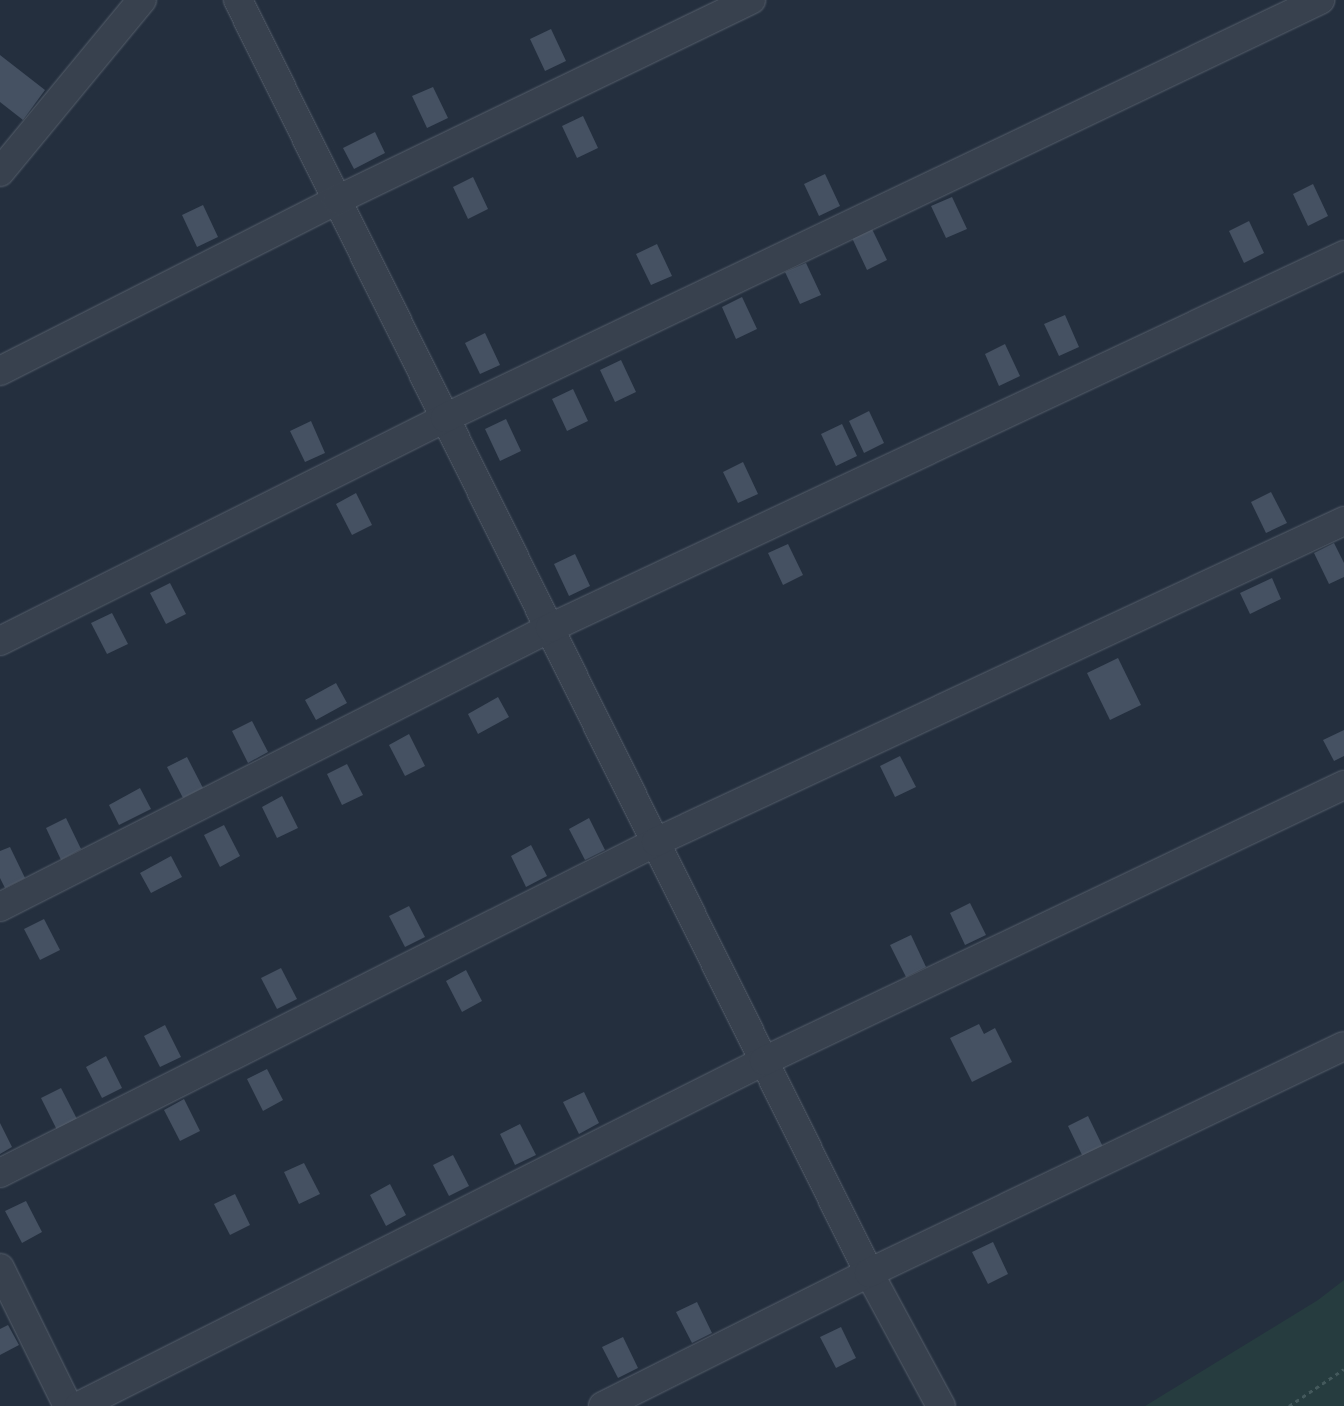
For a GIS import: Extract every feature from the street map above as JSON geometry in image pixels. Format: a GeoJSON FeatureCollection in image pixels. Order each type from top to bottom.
{"type":"FeatureCollection","features":[{"type":"Feature","properties":{"kind":"street"},"geometry":{"type":"LineString","coordinates":[[0,172],[142,0]]}},
{"type":"Feature","properties":{"kind":"street"},"geometry":{"type":"LineString","coordinates":[[238,0],[869,1273],[941,1406]]}},
{"type":"Feature","properties":{"kind":"street"},"geometry":{"type":"LineString","coordinates":[[0,371],[337,200],[751,0]]}},
{"type":"Feature","properties":{"kind":"street"},"geometry":{"type":"LineString","coordinates":[[0,641],[445,418],[1320,0]]}},
{"type":"Feature","properties":{"kind":"street"},"geometry":{"type":"LineString","coordinates":[[0,907],[550,628],[1344,255]]}},
{"type":"Feature","properties":{"kind":"street"},"geometry":{"type":"LineString","coordinates":[[0,1173],[656,842],[1344,521]]}},
{"type":"Feature","properties":{"kind":"street"},"geometry":{"type":"LineString","coordinates":[[79,1406],[764,1061],[1344,785]]}},
{"type":"Feature","properties":{"kind":"street"},"geometry":{"type":"LineString","coordinates":[[603,1406],[869,1273],[1344,1046]]}},
{"type":"Feature","properties":{"kind":"street"},"geometry":{"type":"LineString","coordinates":[[0,1268],[68,1406]]}},
{"type":"Feature","properties":{"kind":"path"},"geometry":{"type":"LineString","coordinates":[[1289,1406],[1344,1369]]}},
{"type":"Feature","properties":{"kind":"green space"},"geometry":{"type":"Polygon","coordinates":[[[1344,1280],[1344,1406],[1145,1406],[1318,1300],[1344,1280]]]}},
{"type":"Feature","properties":{"kind":"building"},"geometry":{"type":"Polygon","coordinates":[[[551,29],[566,61],[545,71],[530,39],[551,29]]]}},
{"type":"Feature","properties":{"kind":"building"},"geometry":{"type":"Polygon","coordinates":[[[0,55],[45,90],[23,120],[0,102],[0,55]]]}},
{"type":"Feature","properties":{"kind":"building"},"geometry":{"type":"Polygon","coordinates":[[[433,87],[448,118],[427,128],[412,96],[433,87]]]}},
{"type":"Feature","properties":{"kind":"building"},"geometry":{"type":"Polygon","coordinates":[[[583,116],[598,148],[577,158],[562,126],[583,116]]]}},
{"type":"Feature","properties":{"kind":"building"},"geometry":{"type":"Polygon","coordinates":[[[375,132],[385,153],[354,169],[343,148],[375,132]]]}},
{"type":"Feature","properties":{"kind":"building"},"geometry":{"type":"Polygon","coordinates":[[[825,174],[840,206],[819,216],[804,184],[825,174]]]}},
{"type":"Feature","properties":{"kind":"building"},"geometry":{"type":"Polygon","coordinates":[[[473,177],[488,209],[468,219],[453,187],[473,177]]]}},
{"type":"Feature","properties":{"kind":"building"},"geometry":{"type":"Polygon","coordinates":[[[1313,184],[1328,216],[1308,226],[1293,194],[1313,184]]]}},
{"type":"Feature","properties":{"kind":"building"},"geometry":{"type":"Polygon","coordinates":[[[952,197],[967,229],[946,238],[931,206],[952,197]]]}},
{"type":"Feature","properties":{"kind":"building"},"geometry":{"type":"Polygon","coordinates":[[[203,205],[218,237],[197,247],[182,215],[203,205]]]}},
{"type":"Feature","properties":{"kind":"building"},"geometry":{"type":"Polygon","coordinates":[[[1249,221],[1264,253],[1244,263],[1229,231],[1249,221]]]}},
{"type":"Feature","properties":{"kind":"building"},"geometry":{"type":"Polygon","coordinates":[[[872,229],[887,260],[867,270],[852,238],[872,229]]]}},
{"type":"Feature","properties":{"kind":"building"},"geometry":{"type":"Polygon","coordinates":[[[657,244],[672,276],[651,285],[636,254],[657,244]]]}},
{"type":"Feature","properties":{"kind":"building"},"geometry":{"type":"Polygon","coordinates":[[[806,263],[821,295],[800,304],[785,272],[806,263]]]}},
{"type":"Feature","properties":{"kind":"building"},"geometry":{"type":"Polygon","coordinates":[[[742,297],[757,329],[736,339],[722,307],[742,297]]]}},
{"type":"Feature","properties":{"kind":"building"},"geometry":{"type":"Polygon","coordinates":[[[1065,315],[1079,347],[1059,356],[1044,324],[1065,315]]]}},
{"type":"Feature","properties":{"kind":"building"},"geometry":{"type":"Polygon","coordinates":[[[485,333],[500,365],[480,374],[465,343],[485,333]]]}},
{"type":"Feature","properties":{"kind":"building"},"geometry":{"type":"Polygon","coordinates":[[[1005,344],[1020,376],[999,386],[985,354],[1005,344]]]}},
{"type":"Feature","properties":{"kind":"building"},"geometry":{"type":"Polygon","coordinates":[[[621,360],[636,392],[615,402],[600,370],[621,360]]]}},
{"type":"Feature","properties":{"kind":"building"},"geometry":{"type":"Polygon","coordinates":[[[573,389],[588,421],[567,431],[552,399],[573,389]]]}},
{"type":"Feature","properties":{"kind":"building"},"geometry":{"type":"Polygon","coordinates":[[[869,411],[884,443],[864,453],[849,421],[869,411]]]}},
{"type":"Feature","properties":{"kind":"building"},"geometry":{"type":"Polygon","coordinates":[[[506,419],[521,451],[500,461],[485,429],[506,419]]]}},
{"type":"Feature","properties":{"kind":"building"},"geometry":{"type":"Polygon","coordinates":[[[311,421],[325,453],[305,462],[290,431],[311,421]]]}},
{"type":"Feature","properties":{"kind":"building"},"geometry":{"type":"Polygon","coordinates":[[[842,424],[857,456],[836,466],[821,434],[842,424]]]}},
{"type":"Feature","properties":{"kind":"building"},"geometry":{"type":"Polygon","coordinates":[[[743,462],[758,494],[738,503],[723,472],[743,462]]]}},
{"type":"Feature","properties":{"kind":"building"},"geometry":{"type":"Polygon","coordinates":[[[1271,492],[1287,523],[1266,533],[1251,502],[1271,492]]]}},
{"type":"Feature","properties":{"kind":"building"},"geometry":{"type":"Polygon","coordinates":[[[356,493],[372,525],[352,535],[336,504],[356,493]]]}},
{"type":"Feature","properties":{"kind":"building"},"geometry":{"type":"Polygon","coordinates":[[[1334,543],[1344,563],[1344,577],[1329,584],[1314,553],[1334,543]]]}},
{"type":"Feature","properties":{"kind":"building"},"geometry":{"type":"Polygon","coordinates":[[[788,544],[803,575],[783,585],[768,553],[788,544]]]}},
{"type":"Feature","properties":{"kind":"building"},"geometry":{"type":"Polygon","coordinates":[[[575,554],[590,586],[569,596],[554,564],[575,554]]]}},
{"type":"Feature","properties":{"kind":"building"},"geometry":{"type":"Polygon","coordinates":[[[1272,578],[1281,599],[1250,614],[1240,593],[1272,578]]]}},
{"type":"Feature","properties":{"kind":"building"},"geometry":{"type":"Polygon","coordinates":[[[170,583],[186,614],[166,624],[150,593],[170,583]]]}},
{"type":"Feature","properties":{"kind":"building"},"geometry":{"type":"Polygon","coordinates":[[[112,613],[128,644],[107,654],[91,623],[112,613]]]}},
{"type":"Feature","properties":{"kind":"building"},"geometry":{"type":"Polygon","coordinates":[[[1118,658],[1141,705],[1110,720],[1087,673],[1118,658]]]}},
{"type":"Feature","properties":{"kind":"building"},"geometry":{"type":"Polygon","coordinates":[[[336,683],[347,703],[316,720],[305,700],[336,683]]]}},
{"type":"Feature","properties":{"kind":"building"},"geometry":{"type":"Polygon","coordinates":[[[498,697],[509,717],[478,734],[468,714],[498,697]]]}},
{"type":"Feature","properties":{"kind":"building"},"geometry":{"type":"Polygon","coordinates":[[[252,721],[268,752],[248,763],[232,731],[252,721]]]}},
{"type":"Feature","properties":{"kind":"building"},"geometry":{"type":"Polygon","coordinates":[[[1344,730],[1344,756],[1334,761],[1323,740],[1344,730]]]}},
{"type":"Feature","properties":{"kind":"building"},"geometry":{"type":"Polygon","coordinates":[[[409,734],[425,766],[405,776],[389,745],[409,734]]]}},
{"type":"Feature","properties":{"kind":"building"},"geometry":{"type":"Polygon","coordinates":[[[900,756],[916,787],[895,797],[880,766],[900,756]]]}},
{"type":"Feature","properties":{"kind":"building"},"geometry":{"type":"Polygon","coordinates":[[[187,757],[203,788],[183,798],[167,767],[187,757]]]}},
{"type":"Feature","properties":{"kind":"building"},"geometry":{"type":"Polygon","coordinates":[[[347,764],[363,795],[342,805],[327,774],[347,764]]]}},
{"type":"Feature","properties":{"kind":"building"},"geometry":{"type":"Polygon","coordinates":[[[140,788],[151,809],[119,825],[109,805],[140,788]]]}},
{"type":"Feature","properties":{"kind":"building"},"geometry":{"type":"Polygon","coordinates":[[[282,796],[298,828],[277,838],[262,807],[282,796]]]}},
{"type":"Feature","properties":{"kind":"building"},"geometry":{"type":"Polygon","coordinates":[[[66,818],[81,849],[61,860],[46,828],[66,818]]]}},
{"type":"Feature","properties":{"kind":"building"},"geometry":{"type":"Polygon","coordinates":[[[589,818],[605,850],[585,860],[569,829],[589,818]]]}},
{"type":"Feature","properties":{"kind":"building"},"geometry":{"type":"Polygon","coordinates":[[[224,825],[240,856],[220,867],[204,835],[224,825]]]}},
{"type":"Feature","properties":{"kind":"building"},"geometry":{"type":"Polygon","coordinates":[[[531,845],[547,876],[526,887],[511,856],[531,845]]]}},
{"type":"Feature","properties":{"kind":"building"},"geometry":{"type":"Polygon","coordinates":[[[10,847],[25,878],[5,888],[0,878],[0,851],[10,847]]]}},
{"type":"Feature","properties":{"kind":"building"},"geometry":{"type":"Polygon","coordinates":[[[171,856],[182,877],[151,893],[140,873],[171,856]]]}},
{"type":"Feature","properties":{"kind":"building"},"geometry":{"type":"Polygon","coordinates":[[[970,903],[986,935],[965,945],[950,913],[970,903]]]}},
{"type":"Feature","properties":{"kind":"building"},"geometry":{"type":"Polygon","coordinates":[[[409,906],[425,937],[405,947],[389,916],[409,906]]]}},
{"type":"Feature","properties":{"kind":"building"},"geometry":{"type":"Polygon","coordinates":[[[44,919],[60,950],[40,960],[24,929],[44,919]]]}},
{"type":"Feature","properties":{"kind":"building"},"geometry":{"type":"Polygon","coordinates":[[[911,935],[926,967],[906,977],[890,945],[911,935]]]}},
{"type":"Feature","properties":{"kind":"building"},"geometry":{"type":"Polygon","coordinates":[[[281,968],[297,999],[277,1009],[261,978],[281,968]]]}},
{"type":"Feature","properties":{"kind":"building"},"geometry":{"type":"Polygon","coordinates":[[[466,970],[482,1001],[462,1012],[446,981],[466,970]]]}},
{"type":"Feature","properties":{"kind":"building"},"geometry":{"type":"Polygon","coordinates":[[[979,1024],[984,1034],[995,1028],[1012,1062],[972,1082],[950,1038],[979,1024]]]}},
{"type":"Feature","properties":{"kind":"building"},"geometry":{"type":"Polygon","coordinates":[[[165,1025],[181,1057],[160,1067],[144,1036],[165,1025]]]}},
{"type":"Feature","properties":{"kind":"building"},"geometry":{"type":"Polygon","coordinates":[[[106,1056],[122,1088],[102,1098],[86,1067],[106,1056]]]}},
{"type":"Feature","properties":{"kind":"building"},"geometry":{"type":"Polygon","coordinates":[[[267,1069],[283,1100],[263,1111],[247,1079],[267,1069]]]}},
{"type":"Feature","properties":{"kind":"building"},"geometry":{"type":"Polygon","coordinates":[[[61,1088],[77,1119],[57,1130],[41,1098],[61,1088]]]}},
{"type":"Feature","properties":{"kind":"building"},"geometry":{"type":"Polygon","coordinates":[[[584,1092],[599,1123],[579,1134],[563,1102],[584,1092]]]}},
{"type":"Feature","properties":{"kind":"building"},"geometry":{"type":"Polygon","coordinates":[[[184,1099],[200,1131],[180,1141],[164,1110],[184,1099]]]}},
{"type":"Feature","properties":{"kind":"building"},"geometry":{"type":"Polygon","coordinates":[[[1088,1116],[1103,1147],[1083,1157],[1068,1126],[1088,1116]]]}},
{"type":"Feature","properties":{"kind":"building"},"geometry":{"type":"Polygon","coordinates":[[[0,1123],[12,1147],[0,1154],[0,1123]]]}},
{"type":"Feature","properties":{"kind":"building"},"geometry":{"type":"Polygon","coordinates":[[[520,1124],[536,1155],[515,1165],[500,1134],[520,1124]]]}},
{"type":"Feature","properties":{"kind":"building"},"geometry":{"type":"Polygon","coordinates":[[[453,1155],[469,1186],[449,1196],[433,1165],[453,1155]]]}},
{"type":"Feature","properties":{"kind":"building"},"geometry":{"type":"Polygon","coordinates":[[[304,1163],[320,1194],[299,1204],[284,1172],[304,1163]]]}},
{"type":"Feature","properties":{"kind":"building"},"geometry":{"type":"Polygon","coordinates":[[[390,1184],[406,1215],[386,1226],[370,1195],[390,1184]]]}},
{"type":"Feature","properties":{"kind":"building"},"geometry":{"type":"Polygon","coordinates":[[[235,1194],[250,1225],[230,1235],[214,1204],[235,1194]]]}},
{"type":"Feature","properties":{"kind":"building"},"geometry":{"type":"Polygon","coordinates":[[[26,1201],[42,1232],[22,1243],[5,1211],[26,1201]]]}},
{"type":"Feature","properties":{"kind":"building"},"geometry":{"type":"Polygon","coordinates":[[[993,1242],[1008,1274],[988,1284],[972,1252],[993,1242]]]}},
{"type":"Feature","properties":{"kind":"building"},"geometry":{"type":"Polygon","coordinates":[[[697,1302],[712,1333],[692,1343],[676,1312],[697,1302]]]}},
{"type":"Feature","properties":{"kind":"building"},"geometry":{"type":"Polygon","coordinates":[[[8,1325],[19,1345],[0,1355],[0,1329],[8,1325]]]}},
{"type":"Feature","properties":{"kind":"building"},"geometry":{"type":"Polygon","coordinates":[[[841,1327],[856,1358],[836,1368],[820,1337],[841,1327]]]}},
{"type":"Feature","properties":{"kind":"building"},"geometry":{"type":"Polygon","coordinates":[[[623,1337],[638,1368],[618,1378],[602,1347],[623,1337]]]}}]}
